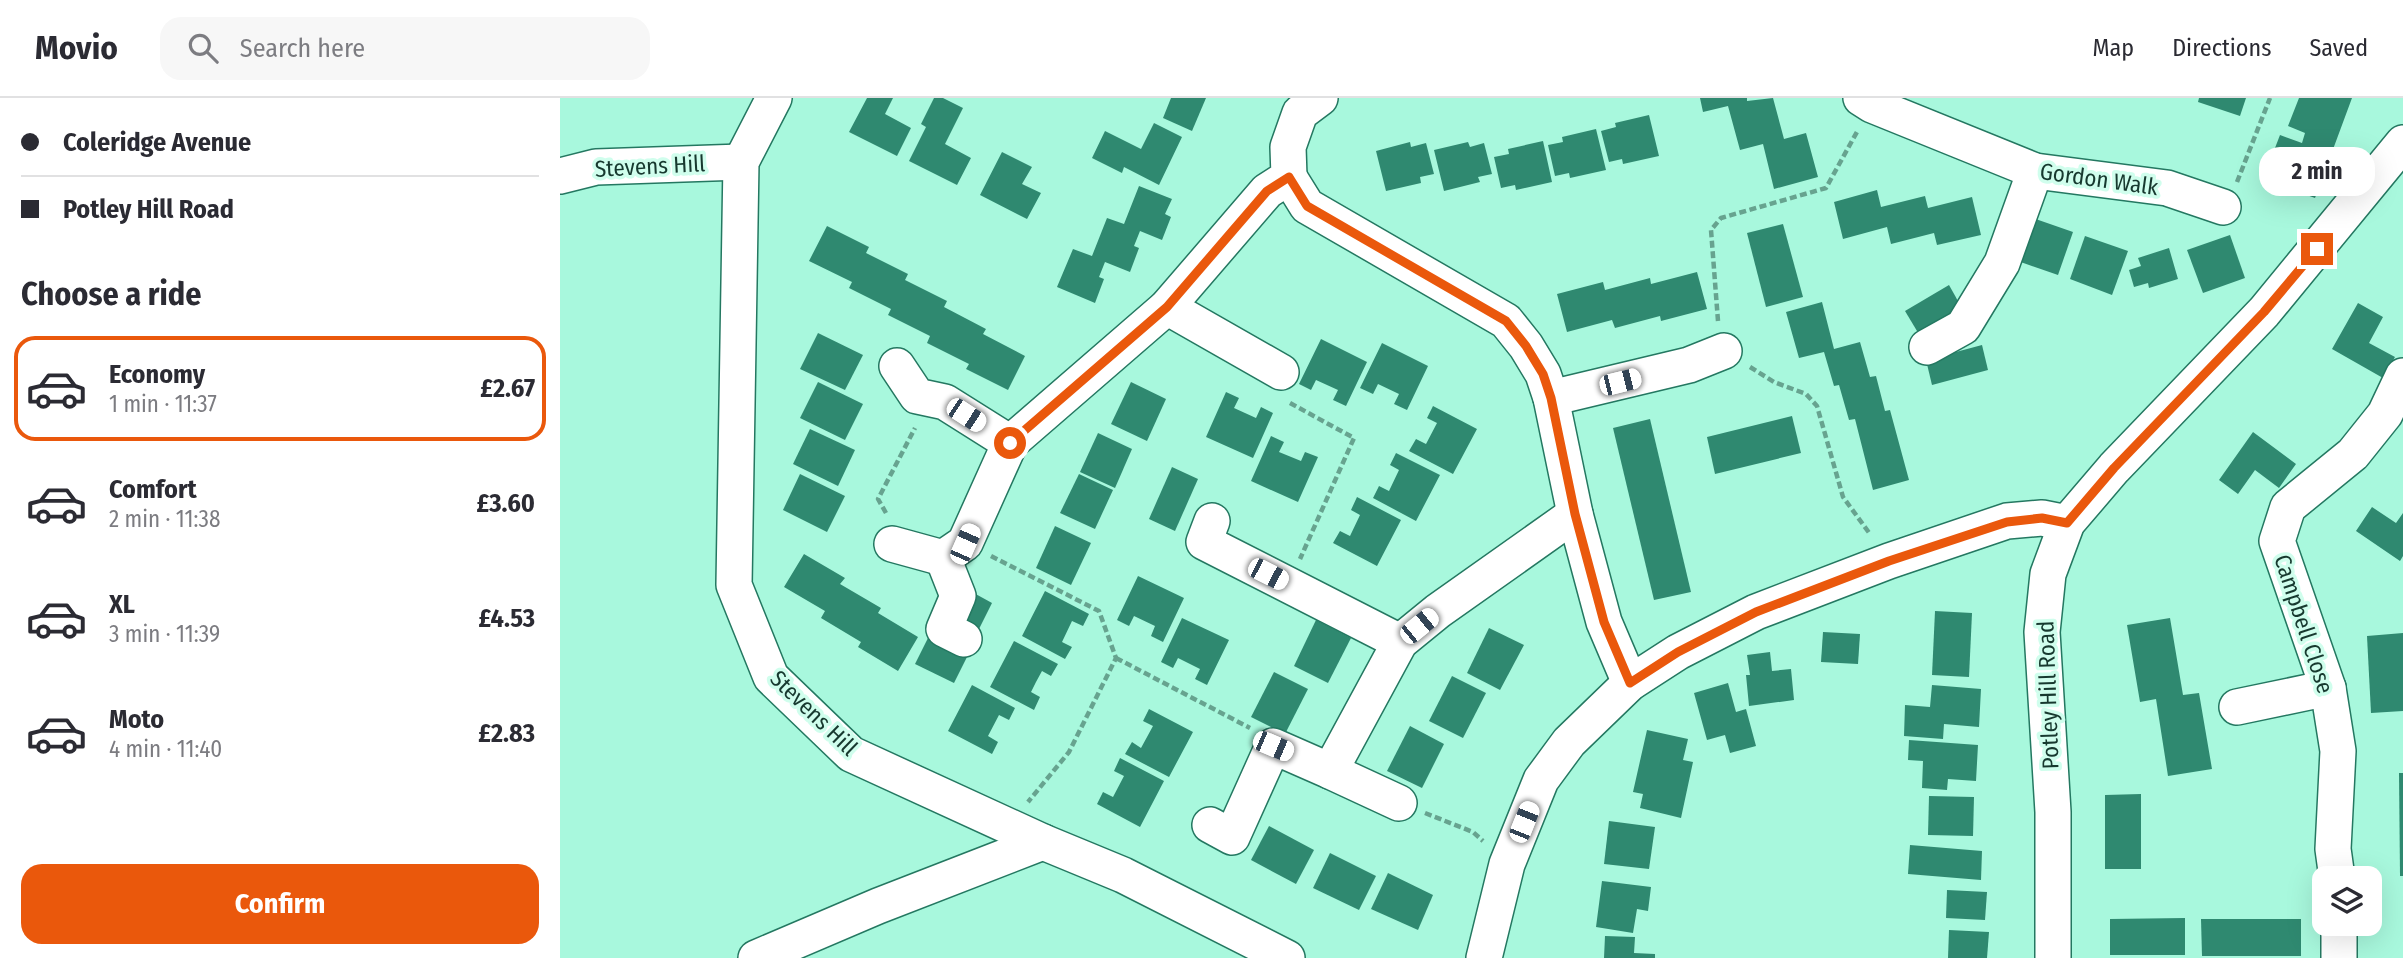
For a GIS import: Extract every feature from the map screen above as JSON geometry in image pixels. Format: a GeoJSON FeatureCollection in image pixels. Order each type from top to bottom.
{"type":"FeatureCollection","features":[{"type":"Feature","properties":{"kind":"street","name":"Stevens Hill"},"geometry":{"type":"LineString","coordinates":[[774,98],[741,162],[734,585],[771,677],[851,754],[1043,842],[1123,875],[1287,958]]}},
{"type":"Feature","properties":{"kind":"street"},"geometry":{"type":"LineString","coordinates":[[1320,98],[1300,113],[1288,147],[1289,177],[1307,206],[1506,321],[1543,374],[1551,398],[1575,514],[1604,622],[1630,683]]}},
{"type":"Feature","properties":{"kind":"street","name":"Gordon Walk"},"geometry":{"type":"LineString","coordinates":[[1867,102],[2035,171],[2168,188],[2223,207]]}},
{"type":"Feature","properties":{"kind":"street","name":"Potley Hill Road"},"geometry":{"type":"LineString","coordinates":[[2053,958],[2053,812],[2042,632],[2048,574],[2067,523],[2114,468],[2264,312],[2403,143]]}},
{"type":"Feature","properties":{"kind":"street","name":"Stevens Hill"},"geometry":{"type":"LineString","coordinates":[[560,176],[596,167],[741,162]]}},
{"type":"Feature","properties":{"kind":"street"},"geometry":{"type":"LineString","coordinates":[[1927,347],[1963,327],[2002,263],[2035,171]]}},
{"type":"Feature","properties":{"kind":"street"},"geometry":{"type":"LineString","coordinates":[[964,639],[944,629],[958,596],[954,551],[1010,443],[1167,307],[1267,191],[1289,177]]}},
{"type":"Feature","properties":{"kind":"street"},"geometry":{"type":"LineString","coordinates":[[1167,307],[1282,372]]}},
{"type":"Feature","properties":{"kind":"street"},"geometry":{"type":"LineString","coordinates":[[1551,398],[1689,365],[1724,351]]}},
{"type":"Feature","properties":{"kind":"street"},"geometry":{"type":"LineString","coordinates":[[897,366],[917,396],[945,401],[1010,443]]}},
{"type":"Feature","properties":{"kind":"street","name":"Campbell Close"},"geometry":{"type":"LineString","coordinates":[[2335,866],[2333,849],[2338,751],[2328,688],[2277,541],[2288,507],[2353,454],[2385,414],[2403,376]]}},
{"type":"Feature","properties":{"kind":"street"},"geometry":{"type":"LineString","coordinates":[[1330,771],[1400,642],[1438,611],[1575,514]]}},
{"type":"Feature","properties":{"kind":"street"},"geometry":{"type":"LineString","coordinates":[[1483,958],[1507,864],[1541,780],[1569,742],[1630,683],[1678,652],[1756,612],[1889,561],[2007,522],[2042,518],[2067,523]]}},
{"type":"Feature","properties":{"kind":"street"},"geometry":{"type":"LineString","coordinates":[[1212,521],[1204,542],[1400,642]]}},
{"type":"Feature","properties":{"kind":"street"},"geometry":{"type":"LineString","coordinates":[[892,544],[954,551]]}},
{"type":"Feature","properties":{"kind":"street"},"geometry":{"type":"LineString","coordinates":[[2237,707],[2328,688]]}},
{"type":"Feature","properties":{"kind":"street"},"geometry":{"type":"LineString","coordinates":[[1210,825],[1232,837],[1273,746],[1399,803]]}},
{"type":"Feature","properties":{"kind":"street"},"geometry":{"type":"LineString","coordinates":[[756,958],[878,906],[1043,842]]}},
{"type":"Feature","properties":{"kind":"street"},"geometry":{"type":"LineString","coordinates":[[2339,936],[2339,958]]}},
{"type":"Feature","properties":{"kind":"path"},"geometry":{"type":"LineString","coordinates":[[2223,207],[2239,178],[2270,98]]}},
{"type":"Feature","properties":{"kind":"path"},"geometry":{"type":"LineString","coordinates":[[1867,102],[1826,188],[1721,218],[1711,230],[1716,312],[1724,351],[1774,382],[1806,394],[1817,406],[1843,496],[1889,561]]}},
{"type":"Feature","properties":{"kind":"path"},"geometry":{"type":"LineString","coordinates":[[1282,372],[1274,394],[1354,438],[1289,585]]}},
{"type":"Feature","properties":{"kind":"path"},"geometry":{"type":"LineString","coordinates":[[892,544],[893,526],[878,499],[916,425],[917,396]]}},
{"type":"Feature","properties":{"kind":"path"},"geometry":{"type":"LineString","coordinates":[[954,551],[1099,611],[1116,658],[1248,726],[1273,746]]}},
{"type":"Feature","properties":{"kind":"path"},"geometry":{"type":"LineString","coordinates":[[1009,825],[1069,752],[1116,658]]}},
{"type":"Feature","properties":{"kind":"path"},"geometry":{"type":"LineString","coordinates":[[1399,803],[1473,832],[1507,864]]}},
{"type":"Feature","properties":{"kind":"building"},"geometry":{"type":"Polygon","coordinates":[[[867,98],[893,98],[885,114],[911,128],[897,156],[849,132],[867,98]]]}},
{"type":"Feature","properties":{"kind":"building"},"geometry":{"type":"Polygon","coordinates":[[[934,98],[943,98],[963,108],[945,144],[971,158],[957,185],[909,161],[926,127],[921,124],[934,98]]]}},
{"type":"Feature","properties":{"kind":"building"},"geometry":{"type":"Polygon","coordinates":[[[1171,98],[1206,98],[1192,131],[1163,118],[1171,98]]]}},
{"type":"Feature","properties":{"kind":"building"},"geometry":{"type":"Polygon","coordinates":[[[1700,98],[1747,98],[1747,101],[1773,98],[1784,139],[1806,133],[1818,177],[1774,189],[1763,144],[1740,150],[1728,106],[1703,112],[1700,98]]]}},
{"type":"Feature","properties":{"kind":"building"},"geometry":{"type":"Polygon","coordinates":[[[2199,98],[2246,98],[2240,116],[2198,102],[2199,98]]]}},
{"type":"Feature","properties":{"kind":"building"},"geometry":{"type":"Polygon","coordinates":[[[2299,98],[2352,98],[2315,198],[2263,179],[2280,135],[2302,143],[2305,133],[2288,126],[2299,98]]]}},
{"type":"Feature","properties":{"kind":"building"},"geometry":{"type":"Polygon","coordinates":[[[1649,115],[1659,156],[1623,164],[1622,159],[1609,162],[1601,131],[1616,127],[1615,123],[1649,115]]]}},
{"type":"Feature","properties":{"kind":"building"},"geometry":{"type":"Polygon","coordinates":[[[1154,123],[1182,137],[1159,185],[1124,167],[1122,173],[1092,158],[1105,131],[1141,149],[1154,123]]]}},
{"type":"Feature","properties":{"kind":"building"},"geometry":{"type":"Polygon","coordinates":[[[1596,129],[1606,170],[1570,178],[1569,173],[1555,176],[1548,145],[1563,142],[1562,137],[1596,129]]]}},
{"type":"Feature","properties":{"kind":"building"},"geometry":{"type":"Polygon","coordinates":[[[1543,141],[1552,182],[1516,190],[1515,185],[1501,188],[1494,157],[1509,154],[1508,149],[1543,141]]]}},
{"type":"Feature","properties":{"kind":"building"},"geometry":{"type":"Polygon","coordinates":[[[1410,142],[1411,147],[1426,143],[1434,174],[1420,177],[1421,183],[1386,191],[1376,151],[1410,142]]]}},
{"type":"Feature","properties":{"kind":"building"},"geometry":{"type":"Polygon","coordinates":[[[1468,142],[1470,147],[1484,143],[1492,174],[1478,177],[1480,182],[1444,191],[1434,150],[1468,142]]]}},
{"type":"Feature","properties":{"kind":"building"},"geometry":{"type":"Polygon","coordinates":[[[1002,152],[1032,167],[1022,184],[1041,193],[1027,219],[980,195],[1002,152]]]}},
{"type":"Feature","properties":{"kind":"building"},"geometry":{"type":"Polygon","coordinates":[[[1139,186],[1172,199],[1165,214],[1171,217],[1162,240],[1140,231],[1134,246],[1139,248],[1130,272],[1105,262],[1099,277],[1104,279],[1095,303],[1057,287],[1073,249],[1092,256],[1107,218],[1124,224],[1139,186]]]}},
{"type":"Feature","properties":{"kind":"building"},"geometry":{"type":"Polygon","coordinates":[[[1877,190],[1881,207],[1925,196],[1928,208],[1972,197],[1981,235],[1937,245],[1934,233],[1891,244],[1887,227],[1843,239],[1834,202],[1877,190]]]}},
{"type":"Feature","properties":{"kind":"building"},"geometry":{"type":"Polygon","coordinates":[[[2030,217],[2073,232],[2058,275],[2015,260],[2030,217]]]}},
{"type":"Feature","properties":{"kind":"building"},"geometry":{"type":"Polygon","coordinates":[[[1783,224],[1803,297],[1766,307],[1747,233],[1783,224]]]}},
{"type":"Feature","properties":{"kind":"building"},"geometry":{"type":"Polygon","coordinates":[[[827,226],[869,247],[866,253],[908,274],[905,280],[947,301],[944,307],[986,329],[983,334],[1025,356],[1008,390],[966,369],[969,364],[927,343],[930,336],[888,315],[891,309],[849,288],[852,282],[809,261],[827,226]]]}},
{"type":"Feature","properties":{"kind":"building"},"geometry":{"type":"Polygon","coordinates":[[[2230,235],[2245,278],[2203,293],[2187,250],[2230,235]]]}},
{"type":"Feature","properties":{"kind":"building"},"geometry":{"type":"Polygon","coordinates":[[[2085,236],[2128,251],[2112,295],[2070,279],[2085,236]]]}},
{"type":"Feature","properties":{"kind":"building"},"geometry":{"type":"Polygon","coordinates":[[[2169,248],[2178,279],[2149,288],[2148,283],[2134,287],[2129,270],[2141,266],[2138,258],[2169,248]]]}},
{"type":"Feature","properties":{"kind":"building"},"geometry":{"type":"Polygon","coordinates":[[[1697,272],[1707,309],[1661,321],[1660,316],[1615,328],[1612,320],[1567,332],[1557,294],[1603,282],[1605,290],[1650,278],[1651,284],[1697,272]]]}},
{"type":"Feature","properties":{"kind":"building"},"geometry":{"type":"Polygon","coordinates":[[[1949,285],[1963,310],[1920,336],[1905,311],[1949,285]]]}},
{"type":"Feature","properties":{"kind":"building"},"geometry":{"type":"Polygon","coordinates":[[[1822,302],[1834,349],[1860,342],[1870,377],[1876,376],[1885,411],[1890,410],[1909,480],[1873,490],[1855,419],[1849,420],[1839,385],[1834,386],[1824,352],[1799,358],[1786,312],[1822,302]]]}},
{"type":"Feature","properties":{"kind":"building"},"geometry":{"type":"Polygon","coordinates":[[[2358,303],[2383,317],[2369,343],[2395,357],[2383,378],[2332,349],[2358,303]]]}},
{"type":"Feature","properties":{"kind":"building"},"geometry":{"type":"Polygon","coordinates":[[[818,333],[863,355],[845,390],[800,369],[818,333]]]}},
{"type":"Feature","properties":{"kind":"building"},"geometry":{"type":"Polygon","coordinates":[[[1321,339],[1367,362],[1346,406],[1333,400],[1338,390],[1316,380],[1311,390],[1299,384],[1321,339]]]}},
{"type":"Feature","properties":{"kind":"building"},"geometry":{"type":"Polygon","coordinates":[[[1382,343],[1428,366],[1407,410],[1394,404],[1399,394],[1378,384],[1373,394],[1360,388],[1382,343]]]}},
{"type":"Feature","properties":{"kind":"building"},"geometry":{"type":"Polygon","coordinates":[[[1982,345],[1988,370],[1932,385],[1926,360],[1982,345]]]}},
{"type":"Feature","properties":{"kind":"building"},"geometry":{"type":"Polygon","coordinates":[[[818,382],[863,404],[845,440],[800,418],[818,382]]]}},
{"type":"Feature","properties":{"kind":"building"},"geometry":{"type":"Polygon","coordinates":[[[1131,382],[1166,399],[1147,441],[1111,424],[1131,382]]]}},
{"type":"Feature","properties":{"kind":"building"},"geometry":{"type":"Polygon","coordinates":[[[1226,392],[1239,398],[1234,408],[1256,418],[1261,407],[1273,413],[1253,458],[1206,437],[1226,392]]]}},
{"type":"Feature","properties":{"kind":"building"},"geometry":{"type":"Polygon","coordinates":[[[1433,406],[1477,429],[1453,474],[1409,451],[1416,439],[1426,444],[1437,423],[1427,418],[1433,406]]]}},
{"type":"Feature","properties":{"kind":"building"},"geometry":{"type":"Polygon","coordinates":[[[1792,416],[1801,453],[1715,474],[1707,437],[1792,416]]]}},
{"type":"Feature","properties":{"kind":"building"},"geometry":{"type":"Polygon","coordinates":[[[1650,419],[1691,592],[1654,600],[1613,428],[1650,419]]]}},
{"type":"Feature","properties":{"kind":"building"},"geometry":{"type":"Polygon","coordinates":[[[810,429],[855,450],[838,486],[793,464],[810,429]]]}},
{"type":"Feature","properties":{"kind":"building"},"geometry":{"type":"Polygon","coordinates":[[[2253,432],[2296,464],[2279,488],[2255,470],[2238,494],[2219,480],[2253,432]]]}},
{"type":"Feature","properties":{"kind":"building"},"geometry":{"type":"Polygon","coordinates":[[[1098,433],[1132,449],[1115,488],[1080,472],[1098,433]]]}},
{"type":"Feature","properties":{"kind":"building"},"geometry":{"type":"Polygon","coordinates":[[[1271,436],[1284,442],[1279,452],[1301,461],[1305,452],[1318,457],[1298,502],[1251,481],[1271,436]]]}},
{"type":"Feature","properties":{"kind":"building"},"geometry":{"type":"Polygon","coordinates":[[[1396,453],[1440,475],[1416,521],[1373,498],[1379,486],[1389,491],[1399,470],[1390,465],[1396,453]]]}},
{"type":"Feature","properties":{"kind":"building"},"geometry":{"type":"Polygon","coordinates":[[[1172,467],[1198,479],[1175,531],[1149,519],[1172,467]]]}},
{"type":"Feature","properties":{"kind":"building"},"geometry":{"type":"Polygon","coordinates":[[[800,474],[845,496],[827,532],[783,510],[800,474]]]}},
{"type":"Feature","properties":{"kind":"building"},"geometry":{"type":"Polygon","coordinates":[[[1079,474],[1113,490],[1095,529],[1060,513],[1079,474]]]}},
{"type":"Feature","properties":{"kind":"building"},"geometry":{"type":"Polygon","coordinates":[[[1357,497],[1401,520],[1377,566],[1333,543],[1340,531],[1350,536],[1360,515],[1351,510],[1357,497]]]}},
{"type":"Feature","properties":{"kind":"building"},"geometry":{"type":"Polygon","coordinates":[[[2372,507],[2396,523],[2403,513],[2403,556],[2400,561],[2356,531],[2372,507]]]}},
{"type":"Feature","properties":{"kind":"building"},"geometry":{"type":"Polygon","coordinates":[[[1055,526],[1091,543],[1071,585],[1036,568],[1055,526]]]}},
{"type":"Feature","properties":{"kind":"building"},"geometry":{"type":"Polygon","coordinates":[[[804,554],[845,578],[840,584],[881,608],[878,613],[918,637],[898,671],[858,647],[861,642],[821,618],[825,611],[784,587],[804,554]]]}},
{"type":"Feature","properties":{"kind":"building"},"geometry":{"type":"Polygon","coordinates":[[[1138,576],[1184,598],[1163,642],[1151,636],[1155,626],[1134,616],[1129,626],[1117,620],[1138,576]]]}},
{"type":"Feature","properties":{"kind":"building"},"geometry":{"type":"Polygon","coordinates":[[[1045,591],[1089,614],[1083,626],[1072,621],[1062,642],[1072,647],[1065,659],[1022,636],[1045,591]]]}},
{"type":"Feature","properties":{"kind":"building"},"geometry":{"type":"Polygon","coordinates":[[[972,592],[992,603],[978,631],[957,620],[972,592]]]}},
{"type":"Feature","properties":{"kind":"building"},"geometry":{"type":"Polygon","coordinates":[[[1935,611],[1972,613],[1969,677],[1932,675],[1935,611]]]}},
{"type":"Feature","properties":{"kind":"building"},"geometry":{"type":"Polygon","coordinates":[[[1182,618],[1229,640],[1207,685],[1195,679],[1200,669],[1178,658],[1173,668],[1161,662],[1182,618]]]}},
{"type":"Feature","properties":{"kind":"building"},"geometry":{"type":"Polygon","coordinates":[[[2170,618],[2183,695],[2199,693],[2212,769],[2168,776],[2156,699],[2140,702],[2127,625],[2170,618]]]}},
{"type":"Feature","properties":{"kind":"building"},"geometry":{"type":"Polygon","coordinates":[[[1316,620],[1351,638],[1328,683],[1294,666],[1316,620]]]}},
{"type":"Feature","properties":{"kind":"building"},"geometry":{"type":"Polygon","coordinates":[[[1489,628],[1524,645],[1500,690],[1467,673],[1489,628]]]}},
{"type":"Feature","properties":{"kind":"building"},"geometry":{"type":"Polygon","coordinates":[[[1823,632],[1860,634],[1858,664],[1821,662],[1823,632]]]}},
{"type":"Feature","properties":{"kind":"building"},"geometry":{"type":"Polygon","coordinates":[[[2403,633],[2403,711],[2371,713],[2367,636],[2403,633]]]}},
{"type":"Feature","properties":{"kind":"building"},"geometry":{"type":"Polygon","coordinates":[[[928,638],[967,657],[954,683],[915,664],[928,638]]]}},
{"type":"Feature","properties":{"kind":"building"},"geometry":{"type":"Polygon","coordinates":[[[1014,641],[1058,664],[1051,676],[1042,671],[1036,682],[1031,692],[1040,697],[1034,710],[990,687],[1014,641]]]}},
{"type":"Feature","properties":{"kind":"building"},"geometry":{"type":"Polygon","coordinates":[[[1770,652],[1772,671],[1791,669],[1794,700],[1749,706],[1746,675],[1750,675],[1747,655],[1770,652]]]}},
{"type":"Feature","properties":{"kind":"building"},"geometry":{"type":"Polygon","coordinates":[[[1274,672],[1308,689],[1285,734],[1251,717],[1274,672]]]}},
{"type":"Feature","properties":{"kind":"building"},"geometry":{"type":"Polygon","coordinates":[[[1452,676],[1486,693],[1463,738],[1429,721],[1452,676]]]}},
{"type":"Feature","properties":{"kind":"building"},"geometry":{"type":"Polygon","coordinates":[[[1728,683],[1736,712],[1746,709],[1756,746],[1730,753],[1725,735],[1707,740],[1694,693],[1728,683]]]}},
{"type":"Feature","properties":{"kind":"building"},"geometry":{"type":"Polygon","coordinates":[[[972,685],[1015,708],[1009,720],[999,715],[988,736],[998,742],[992,754],[948,731],[972,685]]]}},
{"type":"Feature","properties":{"kind":"building"},"geometry":{"type":"Polygon","coordinates":[[[1932,685],[1981,689],[1979,727],[1944,724],[1943,739],[1904,736],[1905,705],[1930,707],[1932,685]]]}},
{"type":"Feature","properties":{"kind":"building"},"geometry":{"type":"Polygon","coordinates":[[[1149,709],[1193,732],[1169,777],[1125,754],[1132,742],[1141,748],[1153,726],[1143,721],[1149,709]]]}},
{"type":"Feature","properties":{"kind":"building"},"geometry":{"type":"Polygon","coordinates":[[[1410,726],[1444,744],[1422,788],[1387,771],[1410,726]]]}},
{"type":"Feature","properties":{"kind":"building"},"geometry":{"type":"Polygon","coordinates":[[[1647,730],[1688,739],[1683,760],[1693,762],[1681,818],[1640,808],[1643,794],[1633,792],[1647,730]]]}},
{"type":"Feature","properties":{"kind":"building"},"geometry":{"type":"Polygon","coordinates":[[[1909,740],[1978,745],[1976,781],[1948,779],[1947,790],[1922,788],[1923,761],[1908,760],[1909,740]]]}},
{"type":"Feature","properties":{"kind":"building"},"geometry":{"type":"Polygon","coordinates":[[[1120,758],[1164,781],[1140,827],[1097,804],[1103,792],[1113,797],[1124,776],[1114,771],[1120,758]]]}},
{"type":"Feature","properties":{"kind":"building"},"geometry":{"type":"Polygon","coordinates":[[[2399,773],[2403,773],[2403,876],[2400,876],[2399,773]]]}},
{"type":"Feature","properties":{"kind":"building"},"geometry":{"type":"Polygon","coordinates":[[[2141,794],[2141,869],[2105,869],[2105,795],[2141,794]]]}},
{"type":"Feature","properties":{"kind":"building"},"geometry":{"type":"Polygon","coordinates":[[[1929,796],[1974,797],[1973,836],[1928,835],[1929,796]]]}},
{"type":"Feature","properties":{"kind":"building"},"geometry":{"type":"Polygon","coordinates":[[[1609,821],[1655,827],[1649,869],[1604,864],[1609,821]]]}},
{"type":"Feature","properties":{"kind":"building"},"geometry":{"type":"Polygon","coordinates":[[[1269,826],[1314,850],[1296,884],[1251,860],[1269,826]]]}},
{"type":"Feature","properties":{"kind":"building"},"geometry":{"type":"Polygon","coordinates":[[[1910,845],[1982,851],[1981,880],[1908,874],[1910,845]]]}},
{"type":"Feature","properties":{"kind":"building"},"geometry":{"type":"Polygon","coordinates":[[[1330,853],[1376,876],[1359,910],[1313,888],[1330,853]]]}},
{"type":"Feature","properties":{"kind":"building"},"geometry":{"type":"Polygon","coordinates":[[[1388,873],[1433,895],[1418,930],[1371,909],[1388,873]]]}},
{"type":"Feature","properties":{"kind":"building"},"geometry":{"type":"Polygon","coordinates":[[[1602,881],[1651,887],[1648,911],[1637,909],[1633,933],[1596,927],[1602,881]]]}},
{"type":"Feature","properties":{"kind":"building"},"geometry":{"type":"Polygon","coordinates":[[[1947,890],[1987,892],[1985,920],[1946,918],[1947,890]]]}},
{"type":"Feature","properties":{"kind":"building"},"geometry":{"type":"Polygon","coordinates":[[[2185,918],[2185,955],[2110,955],[2110,919],[2185,918]]]}},
{"type":"Feature","properties":{"kind":"building"},"geometry":{"type":"Polygon","coordinates":[[[2201,919],[2301,919],[2301,956],[2202,956],[2201,919]]]}},
{"type":"Feature","properties":{"kind":"building"},"geometry":{"type":"Polygon","coordinates":[[[1949,930],[1989,932],[1987,958],[1948,958],[1949,930]]]}},
{"type":"Feature","properties":{"kind":"building"},"geometry":{"type":"Polygon","coordinates":[[[1605,936],[1635,937],[1634,953],[1655,954],[1655,958],[1604,958],[1605,936]]]}},
{"type":"Feature","properties":{"kind":"route"},"geometry":{"type":"LineString","coordinates":[[1010,443],[1167,307],[1267,191],[1289,177],[1307,206],[1506,321],[1526,346],[1543,374],[1551,398],[1575,514],[1604,622],[1630,683],[1678,652],[1756,612],[1889,561],[2007,522],[2042,518],[2067,523],[2114,468],[2264,312],[2317,249]]}}]}
